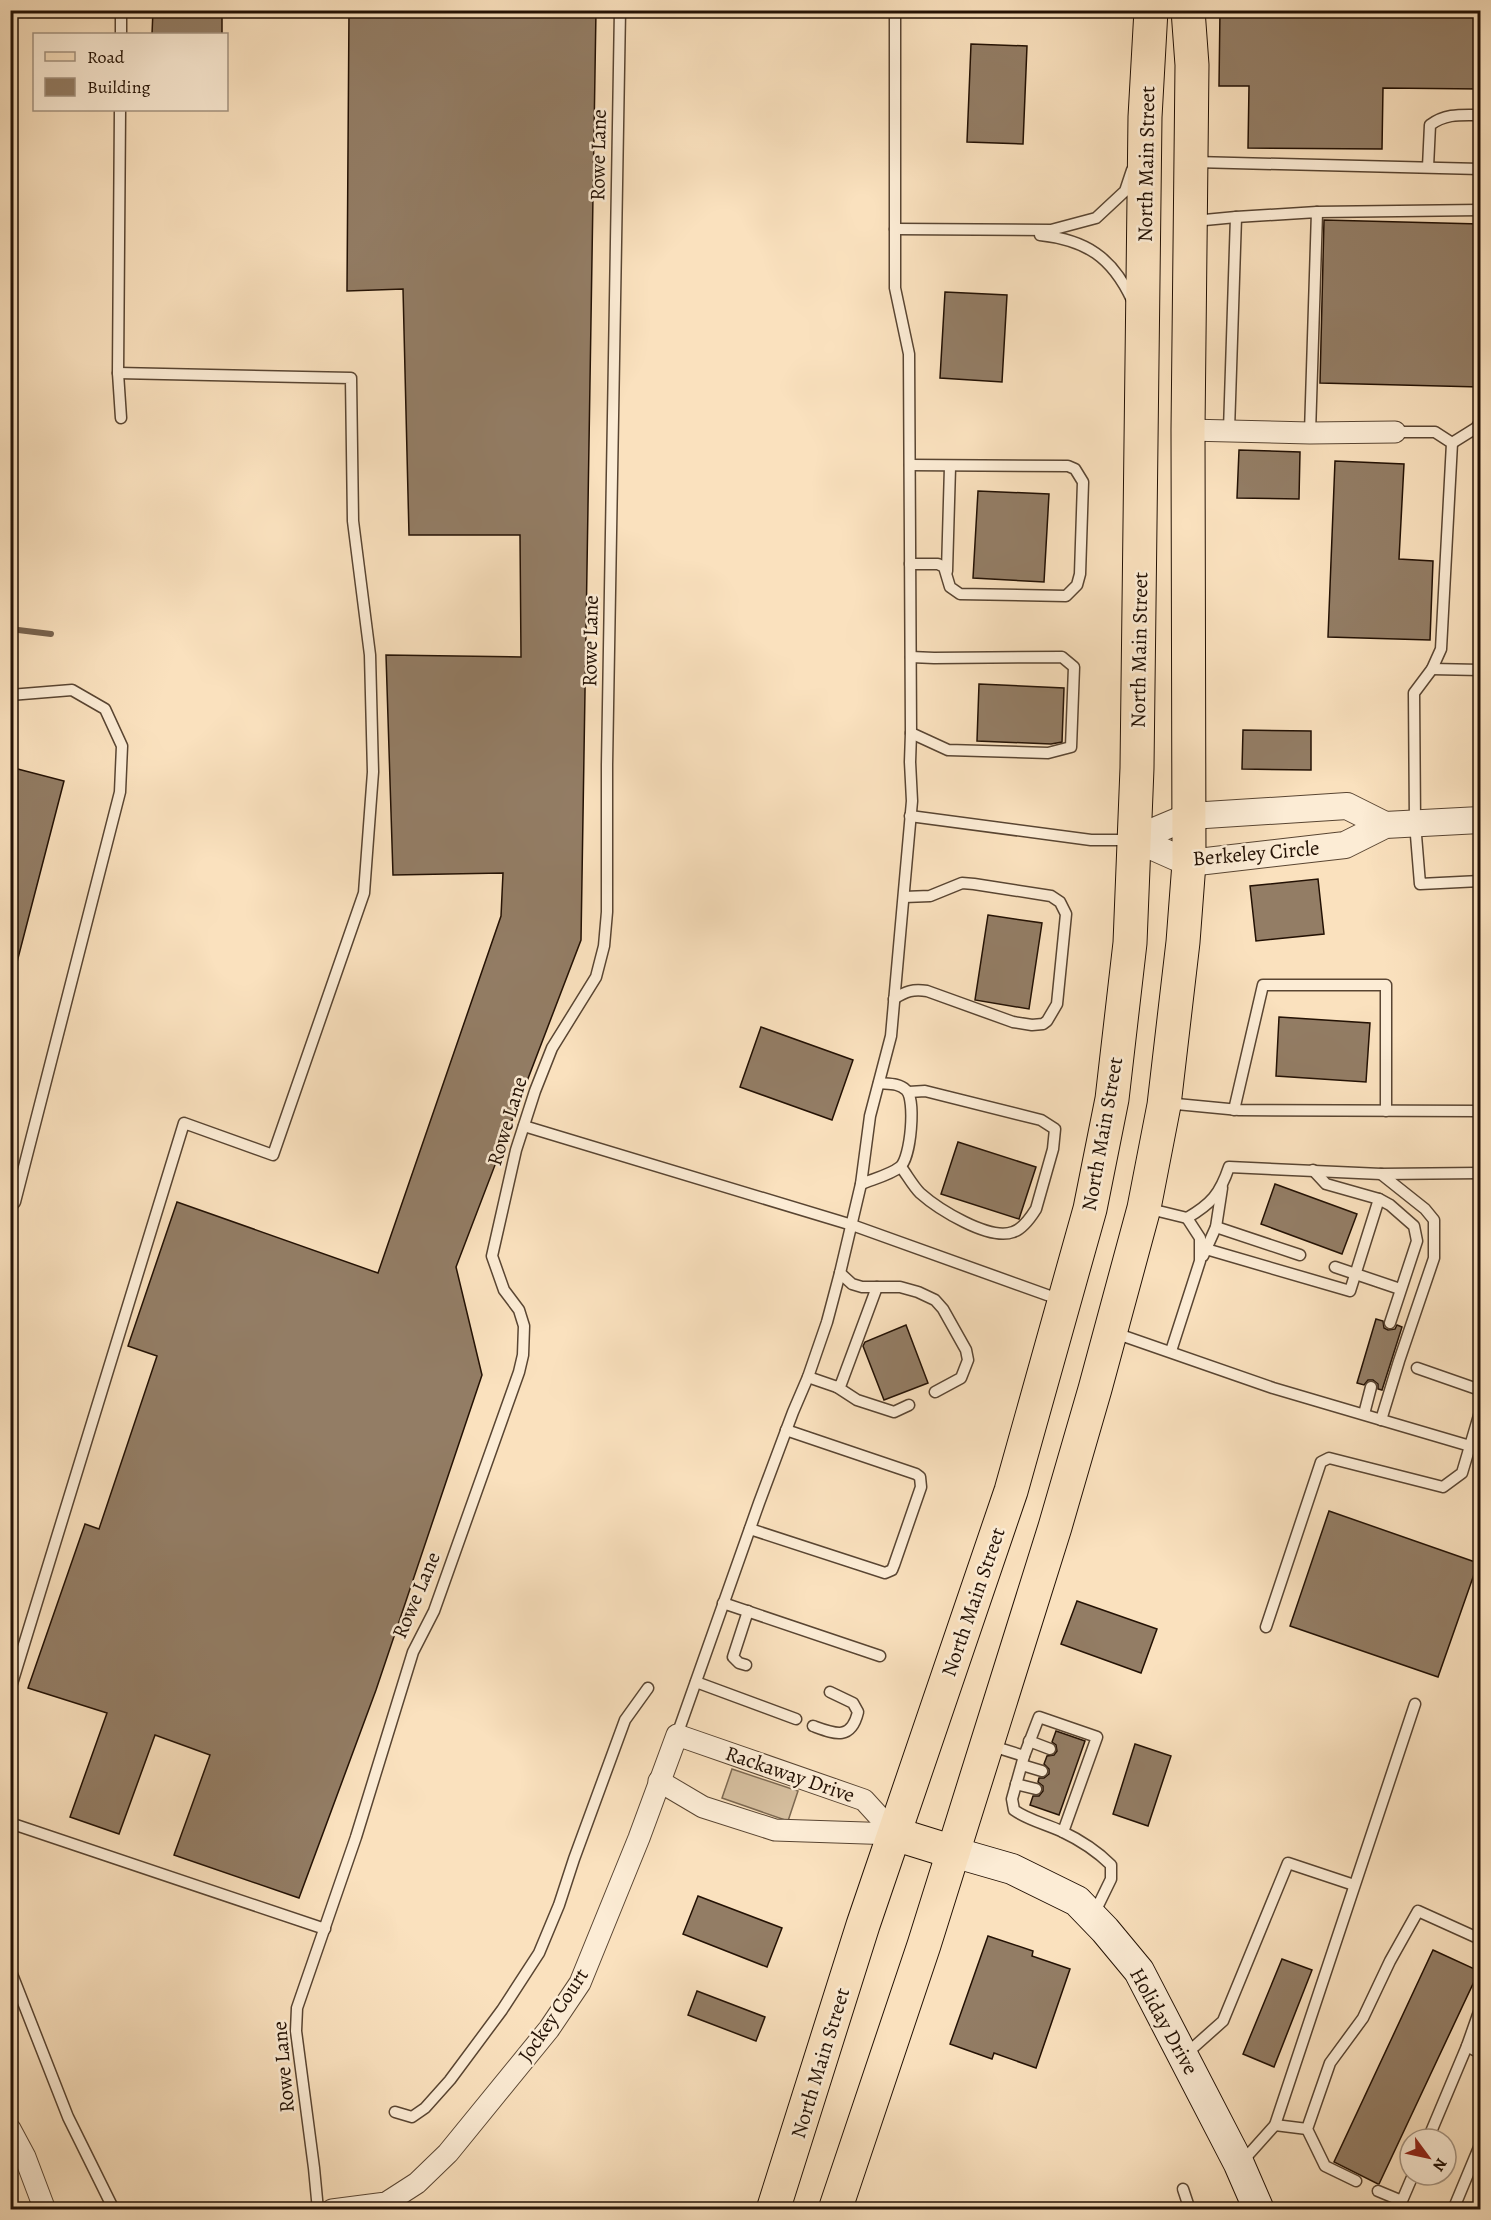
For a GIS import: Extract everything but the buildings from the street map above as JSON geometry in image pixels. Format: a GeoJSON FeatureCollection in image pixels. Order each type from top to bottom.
{"type":"FeatureCollection","features":[{"type":"Feature","properties":{"kind":"main road"},"geometry":{"type":"LineString","coordinates":[[835,2210],[924,1945],[1055,1527],[1144,1208],[1164,1102],[1183,942],[1189,863],[1188,430],[1192,64],[1188,10]]}},
{"type":"Feature","properties":{"kind":"main road","name":"North Main Street"},"geometry":{"type":"LineString","coordinates":[[773,2210],[863,1924],[1011,1491],[1090,1209],[1112,1099],[1130,943],[1135,840],[1144,139],[1150,15]]}},
{"type":"Feature","properties":{"kind":"main road"},"geometry":{"type":"LineString","coordinates":[[895,1834],[953,1852]]}},
{"type":"Feature","properties":{"kind":"main road","name":"Holiday Drive"},"geometry":{"type":"LineString","coordinates":[[953,1852],[1012,1869],[1077,1901],[1093,1916],[1139,1971],[1239,2164],[1259,2210]]}},
{"type":"Feature","properties":{"kind":"street"},"geometry":{"type":"LineString","coordinates":[[1188,430],[1310,433],[1395,432]]}},
{"type":"Feature","properties":{"kind":"street","name":"Berkeley Circle"},"geometry":{"type":"LineString","coordinates":[[1135,840],[1190,816],[1347,806],[1384,825]]}},
{"type":"Feature","properties":{"kind":"street","name":"Berkeley Circle"},"geometry":{"type":"LineString","coordinates":[[1135,840],[1189,863],[1345,845],[1384,825],[1480,820]]}},
{"type":"Feature","properties":{"kind":"street","name":"Rackaway Drive"},"geometry":{"type":"LineString","coordinates":[[677,1735],[864,1800],[895,1834]]}},
{"type":"Feature","properties":{"kind":"street","name":"Jockey Court"},"geometry":{"type":"LineString","coordinates":[[332,2210],[386,2203],[417,2183],[448,2153],[549,2029],[580,1983],[639,1838],[677,1735]]}},
{"type":"Feature","properties":{"kind":"street","name":"Rackaway Drive"},"geometry":{"type":"LineString","coordinates":[[659,1781],[703,1807],[775,1830],[895,1834]]}},
{"type":"Feature","properties":{"kind":"street"},"geometry":{"type":"LineString","coordinates":[[10,2129],[25,2157],[45,2210]]}},
{"type":"Feature","properties":{"kind":"lane"},"geometry":{"type":"LineString","coordinates":[[121,10],[121,33]]}},
{"type":"Feature","properties":{"kind":"lane","name":"Rowe Lane"},"geometry":{"type":"LineString","coordinates":[[318,2210],[296,2031],[297,2008],[356,1837],[413,1652],[434,1611],[519,1372],[523,1355],[524,1326],[519,1310],[504,1290],[492,1256],[513,1162],[524,1126],[552,1048],[596,977],[605,934],[620,10]]}},
{"type":"Feature","properties":{"kind":"lane"},"geometry":{"type":"LineString","coordinates":[[677,1735],[723,1603],[827,1322],[852,1225],[861,1184],[870,1116],[891,1036],[910,816],[911,733],[909,354],[895,288],[896,10]]}},
{"type":"Feature","properties":{"kind":"lane"},"geometry":{"type":"LineString","coordinates":[[120,111],[118,373],[121,418]]}},
{"type":"Feature","properties":{"kind":"lane"},"geometry":{"type":"LineString","coordinates":[[1428,168],[1430,125],[1447,115],[1480,115]]}},
{"type":"Feature","properties":{"kind":"lane"},"geometry":{"type":"LineString","coordinates":[[895,229],[1051,230],[1096,218],[1125,191],[1144,139]]}},
{"type":"Feature","properties":{"kind":"lane"},"geometry":{"type":"LineString","coordinates":[[1191,162],[1480,169]]}},
{"type":"Feature","properties":{"kind":"lane"},"geometry":{"type":"LineString","coordinates":[[1191,222],[1317,212],[1480,210]]}},
{"type":"Feature","properties":{"kind":"lane"},"geometry":{"type":"LineString","coordinates":[[1310,433],[1317,212]]}},
{"type":"Feature","properties":{"kind":"lane"},"geometry":{"type":"LineString","coordinates":[[1229,430],[1236,217]]}},
{"type":"Feature","properties":{"kind":"lane"},"geometry":{"type":"LineString","coordinates":[[989,230],[1051,236],[1089,247],[1112,266],[1125,284],[1143,323]]}},
{"type":"Feature","properties":{"kind":"lane"},"geometry":{"type":"LineString","coordinates":[[10,1689],[184,1123],[273,1155],[364,893],[373,772],[371,667],[353,521],[351,378],[118,373]]}},
{"type":"Feature","properties":{"kind":"lane"},"geometry":{"type":"LineString","coordinates":[[1452,443],[1476,428],[1480,422]]}},
{"type":"Feature","properties":{"kind":"lane"},"geometry":{"type":"LineString","coordinates":[[1395,432],[1435,432],[1452,443]]}},
{"type":"Feature","properties":{"kind":"lane"},"geometry":{"type":"LineString","coordinates":[[1452,443],[1441,649],[1432,669],[1414,693],[1415,823],[1419,884],[1480,881]]}},
{"type":"Feature","properties":{"kind":"lane"},"geometry":{"type":"LineString","coordinates":[[910,465],[1068,466],[1075,469],[1083,482],[1080,574],[1072,591],[1066,596],[960,594],[950,587],[947,572],[950,466]]}},
{"type":"Feature","properties":{"kind":"lane"},"geometry":{"type":"LineString","coordinates":[[910,564],[938,564],[947,572]]}},
{"type":"Feature","properties":{"kind":"lane"},"geometry":{"type":"LineString","coordinates":[[911,657],[1062,657],[1074,667],[1071,747],[1048,753],[948,750],[911,733]]}},
{"type":"Feature","properties":{"kind":"lane"},"geometry":{"type":"LineString","coordinates":[[1432,669],[1480,670]]}},
{"type":"Feature","properties":{"kind":"lane"},"geometry":{"type":"LineString","coordinates":[[10,695],[72,690],[105,709],[122,746],[120,792],[15,1202],[10,1208]]}},
{"type":"Feature","properties":{"kind":"lane"},"geometry":{"type":"LineString","coordinates":[[910,816],[1091,840],[1135,840]]}},
{"type":"Feature","properties":{"kind":"lane"},"geometry":{"type":"LineString","coordinates":[[894,999],[907,990],[927,991],[1013,1022],[1043,1024],[1057,1004],[1066,914],[1060,902],[1051,896],[974,884],[962,883],[930,896],[904,897]]}},
{"type":"Feature","properties":{"kind":"lane"},"geometry":{"type":"LineString","coordinates":[[1234,1110],[1263,986],[1386,985],[1386,1111]]}},
{"type":"Feature","properties":{"kind":"lane"},"geometry":{"type":"LineString","coordinates":[[879,1083],[896,1085],[909,1092],[925,1091],[1041,1120],[1055,1129],[1053,1149],[1036,1209],[1025,1223],[1012,1233],[998,1233],[962,1221],[943,1211],[919,1192],[901,1167]]}},
{"type":"Feature","properties":{"kind":"lane"},"geometry":{"type":"LineString","coordinates":[[861,1184],[901,1167],[908,1153],[912,1101],[909,1092]]}},
{"type":"Feature","properties":{"kind":"lane"},"geometry":{"type":"LineString","coordinates":[[1164,1102],[1234,1110],[1480,1111]]}},
{"type":"Feature","properties":{"kind":"lane"},"geometry":{"type":"LineString","coordinates":[[524,1126],[852,1225],[1065,1301]]}},
{"type":"Feature","properties":{"kind":"lane"},"geometry":{"type":"LineString","coordinates":[[1171,1351],[1200,1261],[1216,1227],[1222,1187],[1229,1167],[1381,1174],[1480,1173]]}},
{"type":"Feature","properties":{"kind":"lane"},"geometry":{"type":"LineString","coordinates":[[1313,1170],[1326,1184],[1378,1199],[1390,1205],[1414,1226],[1417,1241],[1390,1323]]}},
{"type":"Feature","properties":{"kind":"lane"},"geometry":{"type":"LineString","coordinates":[[1381,1174],[1425,1209],[1434,1220],[1434,1258],[1381,1420]]}},
{"type":"Feature","properties":{"kind":"lane"},"geometry":{"type":"LineString","coordinates":[[1144,1208],[1187,1218],[1206,1207],[1222,1187]]}},
{"type":"Feature","properties":{"kind":"lane"},"geometry":{"type":"LineString","coordinates":[[1206,1249],[1350,1291],[1378,1199]]}},
{"type":"Feature","properties":{"kind":"lane"},"geometry":{"type":"LineString","coordinates":[[1187,1218],[1200,1238],[1200,1261]]}},
{"type":"Feature","properties":{"kind":"lane"},"geometry":{"type":"LineString","coordinates":[[1216,1227],[1300,1255]]}},
{"type":"Feature","properties":{"kind":"lane"},"geometry":{"type":"LineString","coordinates":[[1335,1267],[1400,1289]]}},
{"type":"Feature","properties":{"kind":"lane"},"geometry":{"type":"LineString","coordinates":[[840,1273],[852,1284],[900,1287],[918,1292],[935,1300],[943,1309],[966,1350],[968,1360],[961,1378],[935,1392]]}},
{"type":"Feature","properties":{"kind":"lane"},"geometry":{"type":"LineString","coordinates":[[837,1388],[844,1381],[877,1287]]}},
{"type":"Feature","properties":{"kind":"lane"},"geometry":{"type":"LineString","coordinates":[[1111,1332],[1273,1388],[1470,1446]]}},
{"type":"Feature","properties":{"kind":"lane"},"geometry":{"type":"LineString","coordinates":[[1417,1368],[1480,1390]]}},
{"type":"Feature","properties":{"kind":"lane"},"geometry":{"type":"LineString","coordinates":[[808,1377],[837,1388],[857,1400],[894,1412],[909,1405]]}},
{"type":"Feature","properties":{"kind":"lane"},"geometry":{"type":"LineString","coordinates":[[1364,1414],[1371,1387]]}},
{"type":"Feature","properties":{"kind":"lane"},"geometry":{"type":"LineString","coordinates":[[1266,1627],[1321,1462],[1329,1458],[1443,1487],[1462,1473],[1480,1412]]}},
{"type":"Feature","properties":{"kind":"lane"},"geometry":{"type":"LineString","coordinates":[[750,1529],[885,1573],[892,1570],[894,1565],[921,1487],[920,1477],[786,1430]]}},
{"type":"Feature","properties":{"kind":"lane"},"geometry":{"type":"LineString","coordinates":[[723,1603],[880,1656]]}},
{"type":"Feature","properties":{"kind":"lane"},"geometry":{"type":"LineString","coordinates":[[746,1665],[739,1663],[733,1657],[748,1611]]}},
{"type":"Feature","properties":{"kind":"lane"},"geometry":{"type":"LineString","coordinates":[[696,1682],[796,1719]]}},
{"type":"Feature","properties":{"kind":"lane"},"geometry":{"type":"LineString","coordinates":[[395,2112],[412,2117],[425,2108],[502,2010],[539,1953],[559,1905],[625,1720],[648,1688]]}},
{"type":"Feature","properties":{"kind":"lane"},"geometry":{"type":"LineString","coordinates":[[813,1726],[836,1734],[849,1731],[855,1723],[858,1712],[853,1703],[830,1692]]}},
{"type":"Feature","properties":{"kind":"lane"},"geometry":{"type":"LineString","coordinates":[[1239,2164],[1275,2125],[1414,1704]]}},
{"type":"Feature","properties":{"kind":"lane"},"geometry":{"type":"LineString","coordinates":[[1063,1832],[1070,1800],[1084,1759],[1097,1737],[1039,1717],[1016,1784],[1012,1799],[1014,1810],[1063,1832],[1097,1851],[1112,1865],[1111,1879],[1093,1916]]}},
{"type":"Feature","properties":{"kind":"lane"},"geometry":{"type":"LineString","coordinates":[[1029,1741],[1050,1749]]}},
{"type":"Feature","properties":{"kind":"lane"},"geometry":{"type":"LineString","coordinates":[[987,1744],[1042,1771]]}},
{"type":"Feature","properties":{"kind":"lane"},"geometry":{"type":"LineString","coordinates":[[1016,1784],[1036,1789]]}},
{"type":"Feature","properties":{"kind":"lane"},"geometry":{"type":"LineString","coordinates":[[10,1823],[325,1929]]}},
{"type":"Feature","properties":{"kind":"lane"},"geometry":{"type":"LineString","coordinates":[[1184,2056],[1223,2021],[1288,1863],[1354,1885]]}},
{"type":"Feature","properties":{"kind":"lane"},"geometry":{"type":"LineString","coordinates":[[1356,2181],[1325,2166],[1308,2129],[1330,2063],[1363,2018],[1390,1961],[1418,1911],[1480,1940]]}},
{"type":"Feature","properties":{"kind":"lane"},"geometry":{"type":"LineString","coordinates":[[10,1969],[68,2117],[114,2210]]}},
{"type":"Feature","properties":{"kind":"lane"},"geometry":{"type":"LineString","coordinates":[[1433,2127],[1480,2009]]}},
{"type":"Feature","properties":{"kind":"lane"},"geometry":{"type":"LineString","coordinates":[[1467,2046],[1480,2053]]}},
{"type":"Feature","properties":{"kind":"lane"},"geometry":{"type":"LineString","coordinates":[[1275,2125],[1308,2129]]}},
{"type":"Feature","properties":{"kind":"lane"},"geometry":{"type":"LineString","coordinates":[[1453,2210],[1480,2145]]}},
{"type":"Feature","properties":{"kind":"lane"},"geometry":{"type":"LineString","coordinates":[[1378,2191],[1400,2205],[1408,2187]]}},
{"type":"Feature","properties":{"kind":"lane"},"geometry":{"type":"LineString","coordinates":[[1183,2189],[1190,2210]]}},
{"type":"Feature","properties":{"kind":"shaded area"},"geometry":{"type":"Polygon","coordinates":[[[732,1769],[798,1791],[788,1821],[722,1798],[732,1769]]]}},
{"type":"Feature","properties":{"kind":"waterway"},"geometry":{"type":"LineString","coordinates":[[10,629],[51,634]]}}]}
